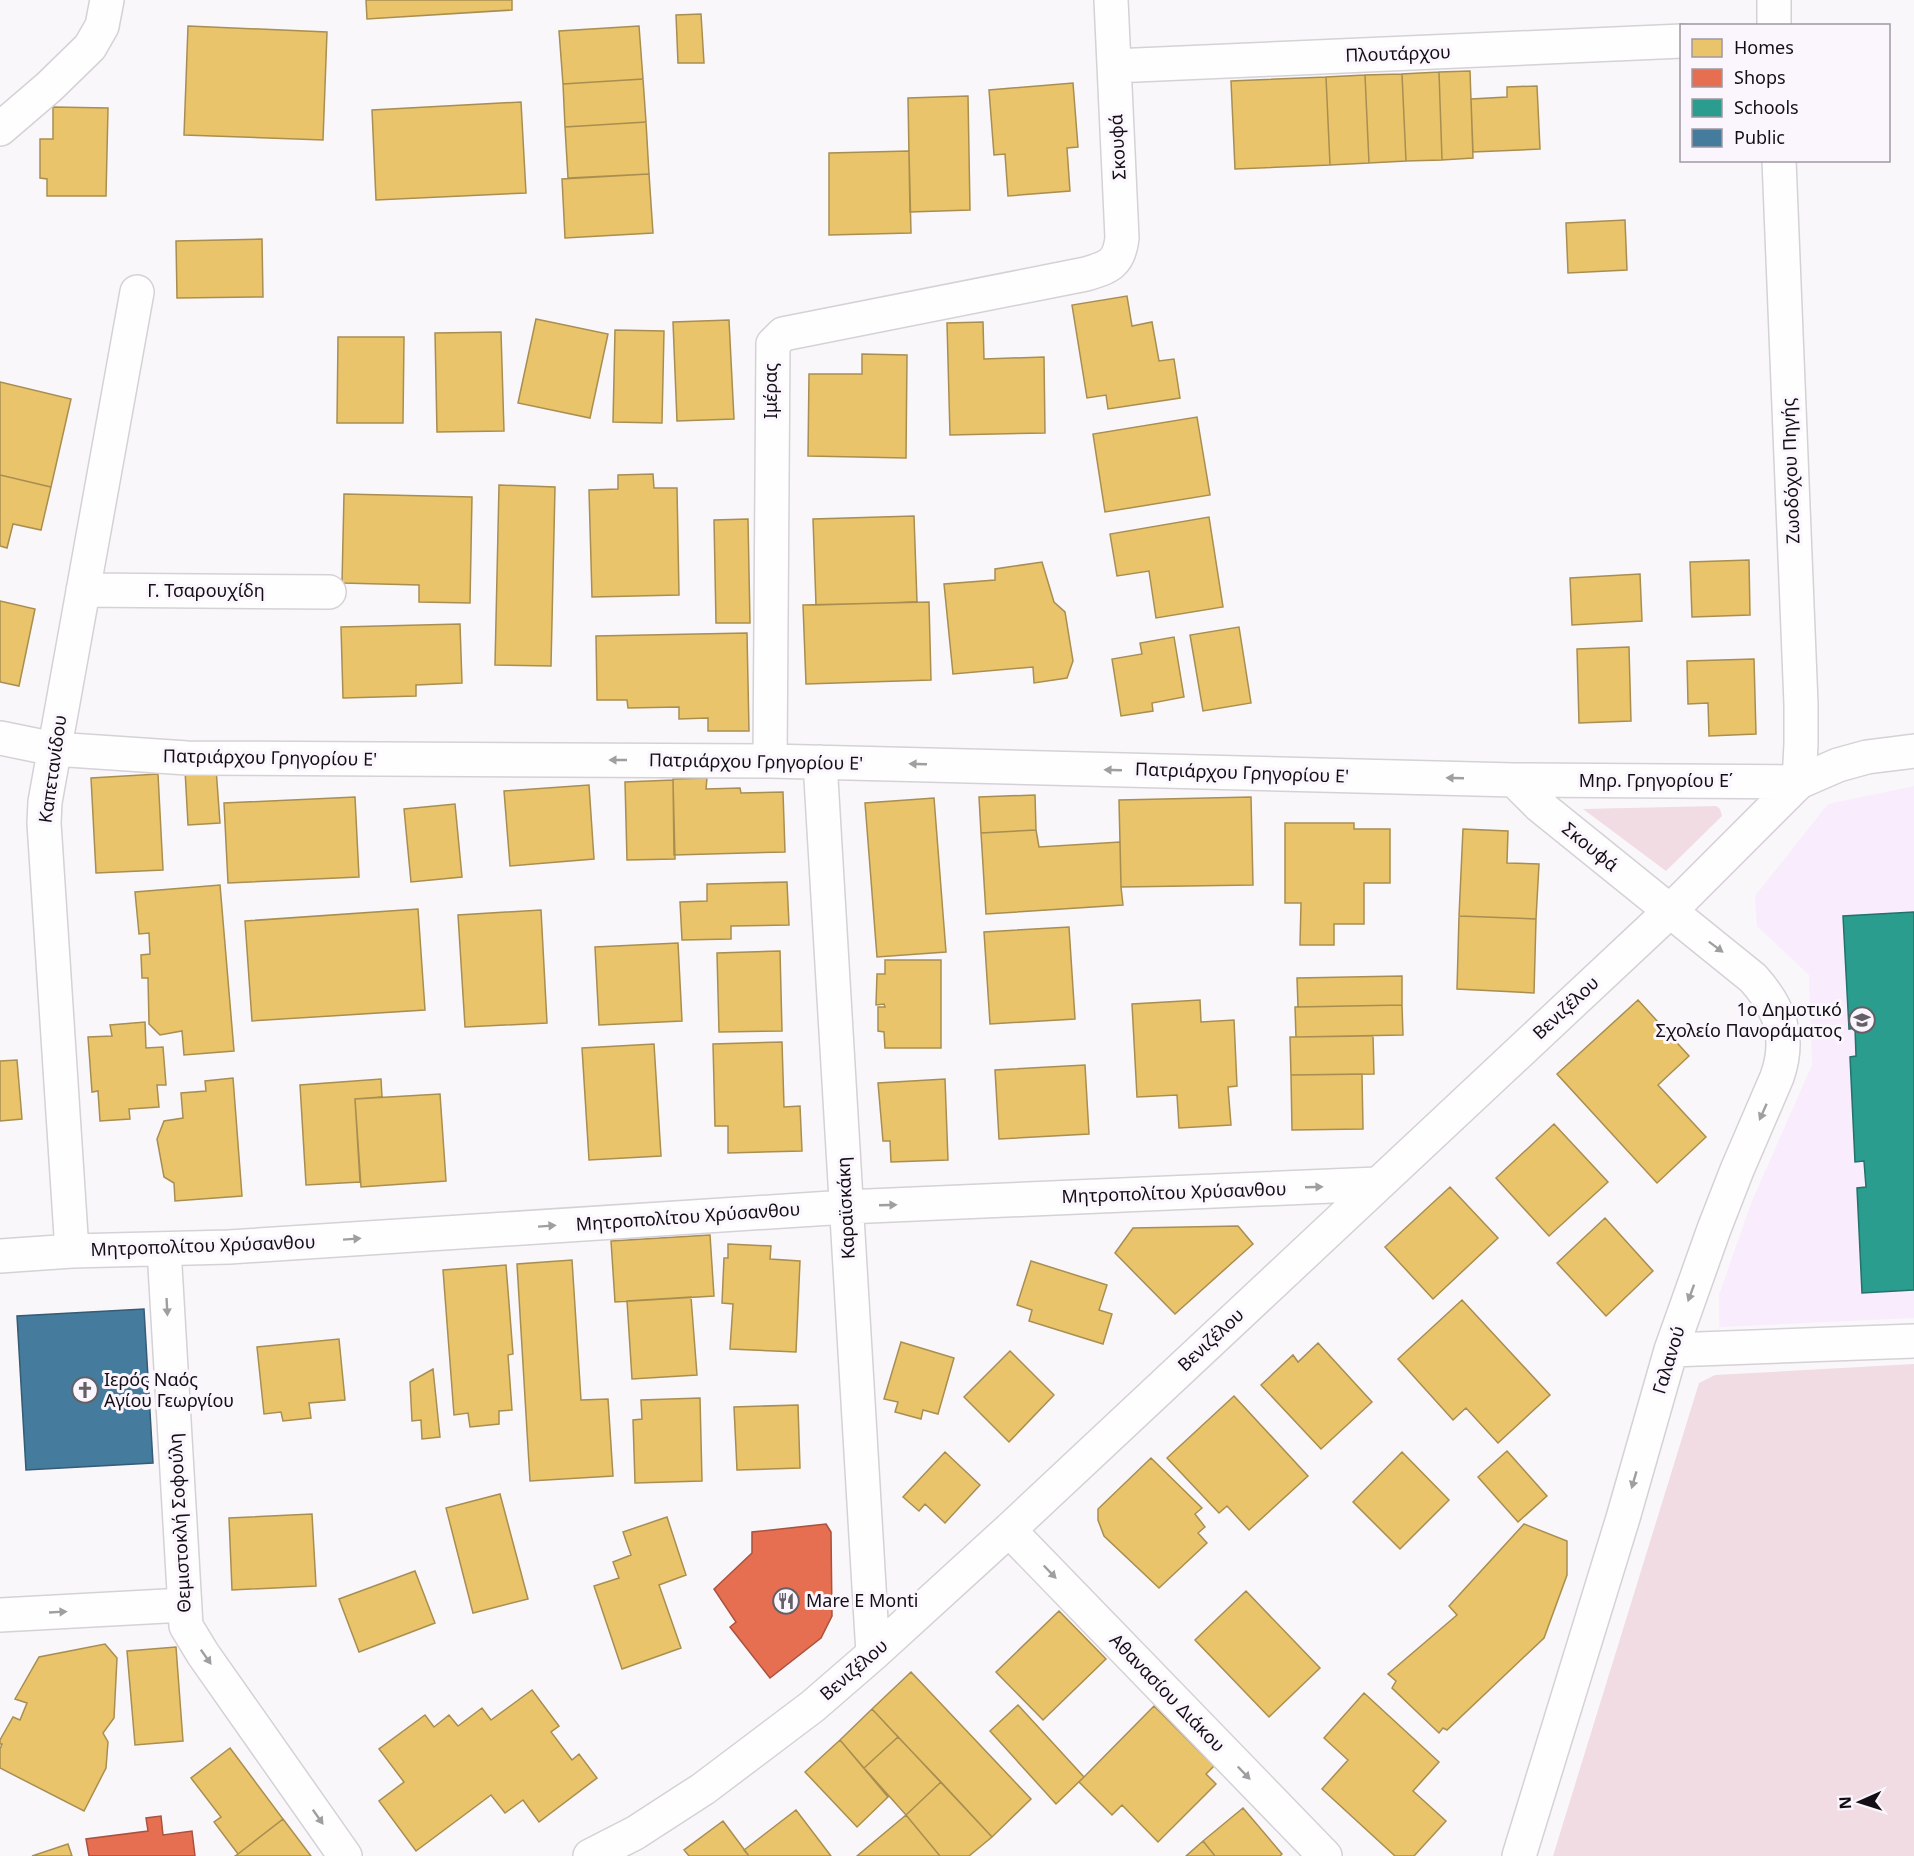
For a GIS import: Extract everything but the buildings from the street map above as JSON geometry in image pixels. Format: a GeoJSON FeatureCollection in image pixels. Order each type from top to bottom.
{"type":"FeatureCollection","features":[{"type":"Feature","properties":{"kind":"street"},"geometry":{"type":"LineString","coordinates":[[0,129],[50,87],[90,47],[102,26],[107,0]]}},
{"type":"Feature","properties":{"kind":"street","name":"Σκουφά"},"geometry":{"type":"LineString","coordinates":[[1086,273],[1107,267],[1119,254],[1121,246],[1111,0]]}},
{"type":"Feature","properties":{"kind":"street"},"geometry":{"type":"LineString","coordinates":[[1774,0],[1774,24]]}},
{"type":"Feature","properties":{"kind":"street","name":"Πλουτάρχου"},"geometry":{"type":"LineString","coordinates":[[1114,66],[1680,41]]}},
{"type":"Feature","properties":{"kind":"street","name":"Ζωοδόχου Πηγής"},"geometry":{"type":"LineString","coordinates":[[1779,162],[1801,704],[1798,782]]}},
{"type":"Feature","properties":{"kind":"street","name":"Ιμέρας"},"geometry":{"type":"LineString","coordinates":[[770,761],[771,358],[775,340],[783,334],[1086,273]]}},
{"type":"Feature","properties":{"kind":"street","name":"Καπετανίδου"},"geometry":{"type":"LineString","coordinates":[[72,1251],[44,823],[45,802],[137,292]]}},
{"type":"Feature","properties":{"kind":"street","name":"Γ. Τσαρουχίδη"},"geometry":{"type":"LineString","coordinates":[[83,590],[329,592]]}},
{"type":"Feature","properties":{"kind":"street","name":"Πατριάρχου Γρηγορίου Ε'"},"geometry":{"type":"LineString","coordinates":[[0,738],[54,749],[187,758],[770,761],[1514,780]]}},
{"type":"Feature","properties":{"kind":"street"},"geometry":{"type":"LineString","coordinates":[[1798,782],[1858,759],[1914,751]]}},
{"type":"Feature","properties":{"kind":"street","name":"Καραϊσκάκη"},"geometry":{"type":"LineString","coordinates":[[820,762],[873,1654]]}},
{"type":"Feature","properties":{"kind":"street","name":"Σκουφά"},"geometry":{"type":"LineString","coordinates":[[1514,780],[1540,806],[1669,912]]}},
{"type":"Feature","properties":{"kind":"street","name":"Μηρ. Γρηγορίου Ε΄"},"geometry":{"type":"LineString","coordinates":[[1514,780],[1798,782]]}},
{"type":"Feature","properties":{"kind":"street","name":"Βενιζέλου"},"geometry":{"type":"LineString","coordinates":[[590,1856],[635,1833],[703,1789],[813,1706],[873,1654],[1009,1530],[1669,912],[1798,782]]}},
{"type":"Feature","properties":{"kind":"street","name":"Γαλανού"},"geometry":{"type":"LineString","coordinates":[[1519,1856],[1623,1518],[1671,1350],[1714,1229],[1781,1065],[1784,1042],[1777,1011],[1760,986],[1740,966],[1669,912]]}},
{"type":"Feature","properties":{"kind":"street","name":"Μητροπολίτου Χρύσανθου"},"geometry":{"type":"LineString","coordinates":[[0,1256],[72,1251],[229,1247],[846,1207],[1377,1184]]}},
{"type":"Feature","properties":{"kind":"street","name":"Θεμιστοκλή Σοφούλη"},"geometry":{"type":"LineString","coordinates":[[164,1249],[186,1626],[194,1641],[345,1856]]}},
{"type":"Feature","properties":{"kind":"street"},"geometry":{"type":"LineString","coordinates":[[1671,1350],[1914,1341]]}},
{"type":"Feature","properties":{"kind":"street","name":"Αθανασίου Διάκου"},"geometry":{"type":"LineString","coordinates":[[1009,1530],[1324,1856]]}},
{"type":"Feature","properties":{"kind":"street"},"geometry":{"type":"LineString","coordinates":[[0,1615],[184,1605]]}},
{"type":"Feature","properties":{"kind":"shaded area","name":"1ο Δημοτικό Σχολείο Πανοράματος"},"geometry":{"type":"Polygon","coordinates":[[[1914,786],[1914,1318],[1719,1327],[1719,1295],[1752,1201],[1812,1065],[1809,975],[1757,926],[1755,896],[1828,804],[1914,786]]]}},
{"type":"Feature","properties":{"kind":"shaded area"},"geometry":{"type":"Polygon","coordinates":[[[1716,806],[1720,809],[1722,816],[1666,871],[1583,809],[1716,806]]]}},
{"type":"Feature","properties":{"kind":"shaded area"},"geometry":{"type":"Polygon","coordinates":[[[1914,1364],[1914,1856],[1553,1856],[1699,1383],[1715,1375],[1914,1364]]]}},
{"type":"Feature","properties":{"kind":"place","name":"1ο Δημοτικό Σχολείο Πανοράματος"},"geometry":{"type":"Point","coordinates":[1862,1020]}},
{"type":"Feature","properties":{"kind":"place","name":"Ιερός Ναός Αγίου Γεωργίου"},"geometry":{"type":"Point","coordinates":[85,1390]}},
{"type":"Feature","properties":{"kind":"place","name":"Mare E Monti"},"geometry":{"type":"Point","coordinates":[786,1601]}}]}
